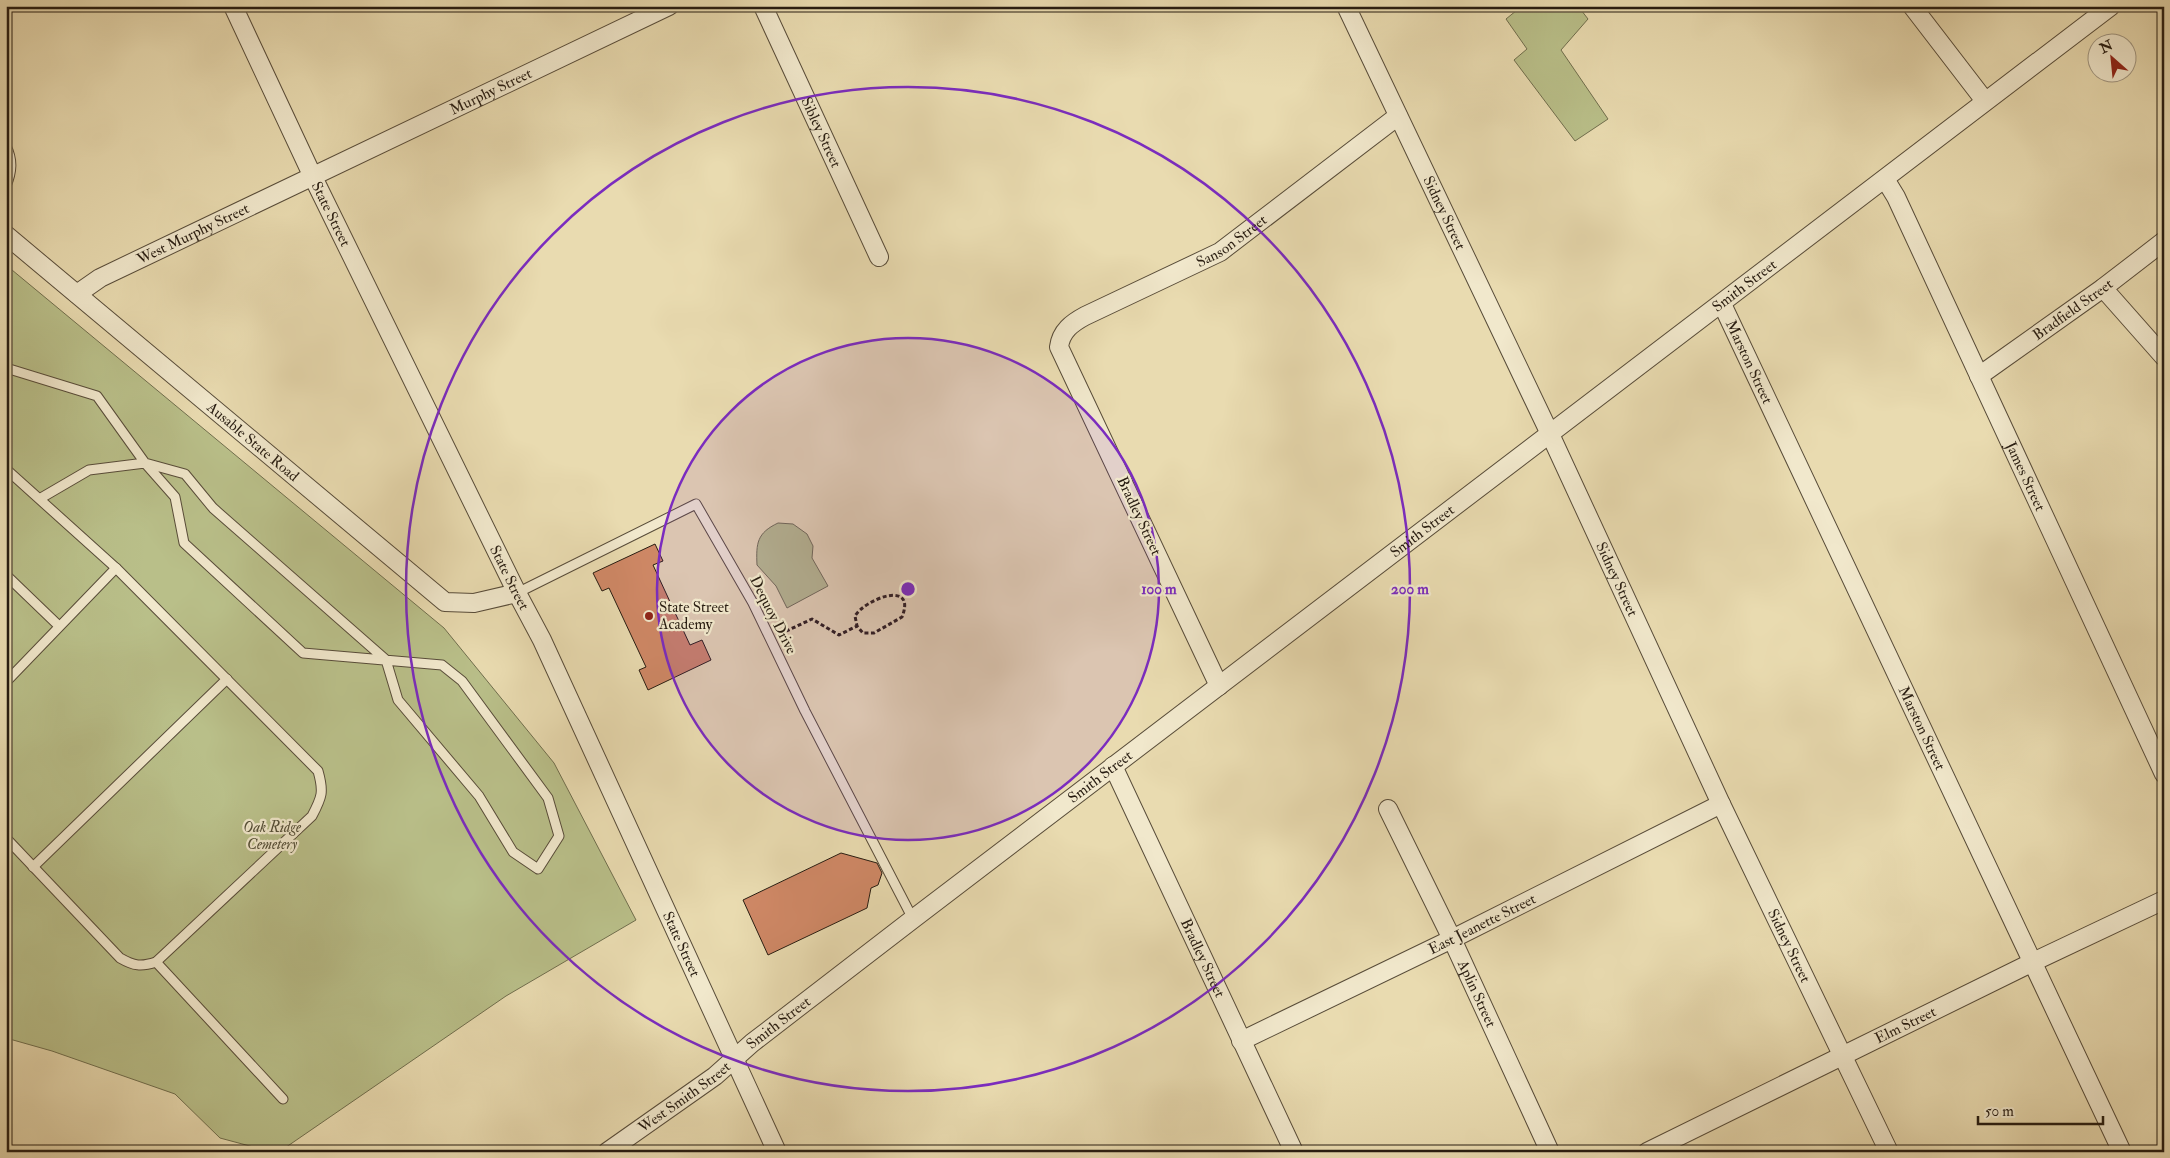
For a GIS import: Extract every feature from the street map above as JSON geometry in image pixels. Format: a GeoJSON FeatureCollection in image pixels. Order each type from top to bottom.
{"type":"FeatureCollection","features":[{"type":"Feature","properties":{"kind":"street","name":"State Street"},"geometry":{"type":"LineString","coordinates":[[233,6],[313,177],[517,593],[542,640],[777,1152]]}},
{"type":"Feature","properties":{"kind":"street","name":"Murphy Street"},"geometry":{"type":"LineString","coordinates":[[313,177],[670,6]]}},
{"type":"Feature","properties":{"kind":"street","name":"Sibley Street"},"geometry":{"type":"LineString","coordinates":[[763,6],[879,257]]}},
{"type":"Feature","properties":{"kind":"street","name":"Sidney Street"},"geometry":{"type":"LineString","coordinates":[[1346,6],[1550,434],[1721,804],[1889,1152]]}},
{"type":"Feature","properties":{"kind":"street"},"geometry":{"type":"LineString","coordinates":[[1912,6],[1985,101]]}},
{"type":"Feature","properties":{"kind":"street","name":"Smith Street"},"geometry":{"type":"LineString","coordinates":[[734,1058],[913,918],[2111,6]]}},
{"type":"Feature","properties":{"kind":"street","name":"Sanson Street"},"geometry":{"type":"LineString","coordinates":[[1059,347],[1060,338],[1072,324],[1085,316],[1220,252],[1241,238],[1398,116]]}},
{"type":"Feature","properties":{"kind":"street","name":"West Murphy Street"},"geometry":{"type":"LineString","coordinates":[[77,294],[100,278],[313,177]]}},
{"type":"Feature","properties":{"kind":"street","name":"James Street"},"geometry":{"type":"LineString","coordinates":[[1886,179],[2164,774]]}},
{"type":"Feature","properties":{"kind":"street","name":"Ausable State Road"},"geometry":{"type":"LineString","coordinates":[[6,235],[444,602],[474,603],[517,593]]}},
{"type":"Feature","properties":{"kind":"street","name":"Bradfield Street"},"geometry":{"type":"LineString","coordinates":[[1979,376],[2103,288],[2164,240]]}},
{"type":"Feature","properties":{"kind":"street"},"geometry":{"type":"LineString","coordinates":[[2103,288],[2164,357]]}},
{"type":"Feature","properties":{"kind":"street","name":"Marston Street"},"geometry":{"type":"LineString","coordinates":[[1722,304],[2122,1152]]}},
{"type":"Feature","properties":{"kind":"street","name":"Bradley Street"},"geometry":{"type":"LineString","coordinates":[[1059,347],[1219,686]]}},
{"type":"Feature","properties":{"kind":"street","name":"Bradley Street"},"geometry":{"type":"LineString","coordinates":[[1113,766],[1294,1152]]}},
{"type":"Feature","properties":{"kind":"street","name":"East Jeanette Street"},"geometry":{"type":"LineString","coordinates":[[1241,1040],[1452,939],[1721,804]]}},
{"type":"Feature","properties":{"kind":"street","name":"Aplin Street"},"geometry":{"type":"LineString","coordinates":[[1388,810],[1452,939],[1550,1152]]}},
{"type":"Feature","properties":{"kind":"street","name":"Elm Street"},"geometry":{"type":"LineString","coordinates":[[1647,1152],[2033,962],[2164,900]]}},
{"type":"Feature","properties":{"kind":"street","name":"West Smith Street"},"geometry":{"type":"LineString","coordinates":[[607,1152],[714,1076],[734,1058]]}},
{"type":"Feature","properties":{"kind":"lane"},"geometry":{"type":"LineString","coordinates":[[6,146],[12,161],[11,175],[6,186]]}},
{"type":"Feature","properties":{"kind":"lane"},"geometry":{"type":"LineString","coordinates":[[6,368],[97,396],[145,463],[175,497],[184,543],[303,653],[386,660],[442,665],[462,681],[548,798],[560,836],[538,869],[513,852],[479,796],[398,700],[386,660],[213,508],[185,474],[145,463],[89,470],[41,498]]}},
{"type":"Feature","properties":{"kind":"lane"},"geometry":{"type":"LineString","coordinates":[[6,469],[41,498],[116,568],[227,679],[318,771],[322,786],[322,799],[312,816],[156,962],[144,966],[132,966],[120,958],[6,838]]}},
{"type":"Feature","properties":{"kind":"lane","name":"Dequoy Drive"},"geometry":{"type":"LineString","coordinates":[[517,593],[696,504],[753,604],[858,816],[913,918]]}},
{"type":"Feature","properties":{"kind":"lane"},"geometry":{"type":"LineString","coordinates":[[6,682],[116,568]]}},
{"type":"Feature","properties":{"kind":"lane"},"geometry":{"type":"LineString","coordinates":[[6,575],[59,626]]}},
{"type":"Feature","properties":{"kind":"lane"},"geometry":{"type":"LineString","coordinates":[[33,867],[227,679]]}},
{"type":"Feature","properties":{"kind":"lane"},"geometry":{"type":"LineString","coordinates":[[156,962],[283,1098]]}},
{"type":"Feature","properties":{"kind":"path"},"geometry":{"type":"LineString","coordinates":[[889,594],[899,595],[905,601],[906,608],[902,617],[874,633],[863,633],[857,626],[855,616],[859,609],[889,594]]}},
{"type":"Feature","properties":{"kind":"path"},"geometry":{"type":"LineString","coordinates":[[770,639],[812,618],[839,635],[857,626]]}},
{"type":"Feature","properties":{"kind":"green space"},"geometry":{"type":"Polygon","coordinates":[[[1522,6],[1578,6],[1588,19],[1561,50],[1608,119],[1575,141],[1514,60],[1527,49],[1506,19],[1522,6]]]}},
{"type":"Feature","properties":{"kind":"green space","name":"Oak Ridge Cemetery"},"geometry":{"type":"Polygon","coordinates":[[[6,265],[444,628],[554,763],[636,920],[506,996],[279,1152],[272,1152],[220,1138],[175,1094],[52,1051],[6,1038],[6,265]]]}},
{"type":"Feature","properties":{"kind":"green space"},"geometry":{"type":"Polygon","coordinates":[[[778,523],[793,524],[807,534],[813,546],[812,558],[828,586],[787,608],[776,586],[757,565],[759,540],[766,531],[778,523]]]}},
{"type":"Feature","properties":{"kind":"building","name":"State Street Academy"},"geometry":{"type":"Polygon","coordinates":[[[655,544],[663,561],[653,565],[690,645],[702,640],[711,660],[648,690],[639,670],[646,667],[609,588],[602,591],[593,573],[655,544]]]}},
{"type":"Feature","properties":{"kind":"building"},"geometry":{"type":"Polygon","coordinates":[[[841,853],[877,863],[882,873],[878,885],[871,888],[867,908],[768,955],[743,900],[841,853]]]}},
{"type":"Feature","properties":{"kind":"place","name":"State Street Academy"},"geometry":{"type":"Point","coordinates":[649,616]}}]}
